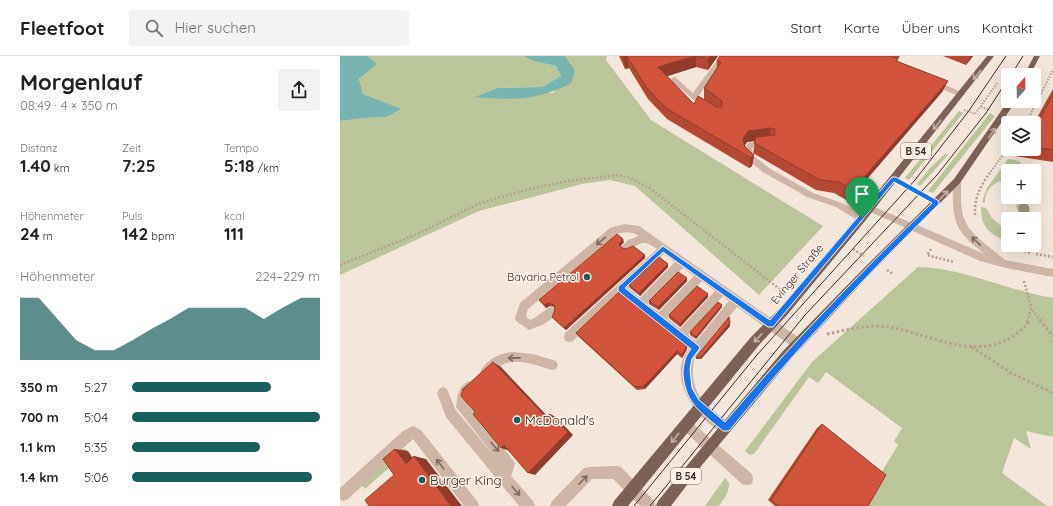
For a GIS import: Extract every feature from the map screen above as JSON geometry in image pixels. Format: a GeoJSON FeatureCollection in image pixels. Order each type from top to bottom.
{"type":"FeatureCollection","features":[{"type":"Feature","properties":{"kind":"main road","name":"Evinger Straße"},"geometry":{"type":"LineString","coordinates":[[619,506],[755,341],[794,299],[862,218],[991,56]]}},
{"type":"Feature","properties":{"kind":"main road"},"geometry":{"type":"LineString","coordinates":[[1031,68],[1037,56]]}},
{"type":"Feature","properties":{"kind":"main road","name":"B 54"},"geometry":{"type":"LineString","coordinates":[[663,506],[763,382],[875,263],[957,181],[1007,108]]}},
{"type":"Feature","properties":{"kind":"street"},"geometry":{"type":"LineString","coordinates":[[694,97],[723,56]]}},
{"type":"Feature","properties":{"kind":"street"},"geometry":{"type":"LineString","coordinates":[[922,78],[962,94]]}},
{"type":"Feature","properties":{"kind":"street"},"geometry":{"type":"LineString","coordinates":[[673,79],[717,115]]}},
{"type":"Feature","properties":{"kind":"street"},"geometry":{"type":"LineString","coordinates":[[769,143],[751,145],[747,150],[747,155],[766,170],[810,195],[839,206],[862,218]]}},
{"type":"Feature","properties":{"kind":"street"},"geometry":{"type":"LineString","coordinates":[[957,181],[958,216],[967,232],[985,249],[1006,264]]}},
{"type":"Feature","properties":{"kind":"street"},"geometry":{"type":"LineString","coordinates":[[869,208],[982,258],[1053,273]]}},
{"type":"Feature","properties":{"kind":"street"},"geometry":{"type":"LineString","coordinates":[[551,312],[542,320],[529,325],[520,318],[524,306],[613,231],[624,228],[636,229],[798,344]]}},
{"type":"Feature","properties":{"kind":"street"},"geometry":{"type":"LineString","coordinates":[[626,246],[632,241],[639,239],[650,240]]}},
{"type":"Feature","properties":{"kind":"street"},"geometry":{"type":"LineString","coordinates":[[569,337],[663,249]]}},
{"type":"Feature","properties":{"kind":"street"},"geometry":{"type":"LineString","coordinates":[[640,304],[682,262]]}},
{"type":"Feature","properties":{"kind":"street"},"geometry":{"type":"LineString","coordinates":[[659,319],[701,275]]}},
{"type":"Feature","properties":{"kind":"street"},"geometry":{"type":"LineString","coordinates":[[621,289],[696,348]]}},
{"type":"Feature","properties":{"kind":"street"},"geometry":{"type":"LineString","coordinates":[[680,336],[722,290]]}},
{"type":"Feature","properties":{"kind":"street"},"geometry":{"type":"LineString","coordinates":[[726,428],[701,407],[688,389],[687,376],[689,357],[736,300]]}},
{"type":"Feature","properties":{"kind":"street"},"geometry":{"type":"LineString","coordinates":[[504,478],[509,464],[465,412],[462,406],[465,390],[501,359],[515,357],[537,360],[552,365]]}},
{"type":"Feature","properties":{"kind":"street"},"geometry":{"type":"LineString","coordinates":[[443,393],[450,413],[528,506]]}},
{"type":"Feature","properties":{"kind":"street"},"geometry":{"type":"LineString","coordinates":[[686,425],[746,479]]}},
{"type":"Feature","properties":{"kind":"street"},"geometry":{"type":"LineString","coordinates":[[343,494],[407,435],[413,432],[417,434],[472,506]]}},
{"type":"Feature","properties":{"kind":"street"},"geometry":{"type":"LineString","coordinates":[[557,506],[589,473],[616,472],[649,506]]}},
{"type":"Feature","properties":{"kind":"path"},"geometry":{"type":"LineString","coordinates":[[1030,116],[1053,70]]}},
{"type":"Feature","properties":{"kind":"path"},"geometry":{"type":"LineString","coordinates":[[981,106],[998,82]]}},
{"type":"Feature","properties":{"kind":"path"},"geometry":{"type":"LineString","coordinates":[[975,220],[974,203],[983,182],[1002,156]]}},
{"type":"Feature","properties":{"kind":"path"},"geometry":{"type":"LineString","coordinates":[[340,265],[417,234],[478,204],[526,190],[568,181],[618,175],[630,178],[651,188],[768,282],[794,299]]}},
{"type":"Feature","properties":{"kind":"path"},"geometry":{"type":"LineString","coordinates":[[894,179],[936,203]]}},
{"type":"Feature","properties":{"kind":"path"},"geometry":{"type":"LineString","coordinates":[[842,242],[893,274]]}},
{"type":"Feature","properties":{"kind":"path"},"geometry":{"type":"LineString","coordinates":[[1029,252],[1053,257]]}},
{"type":"Feature","properties":{"kind":"path"},"geometry":{"type":"LineString","coordinates":[[1024,281],[1032,310],[1053,337]]}},
{"type":"Feature","properties":{"kind":"path"},"geometry":{"type":"LineString","coordinates":[[827,334],[865,327],[886,327],[908,330],[954,344],[972,347],[995,345],[1011,339],[1021,331],[1028,322],[1032,310]]}},
{"type":"Feature","properties":{"kind":"path"},"geometry":{"type":"LineString","coordinates":[[972,347],[1002,369],[1025,382],[1053,393]]}},
{"type":"Feature","properties":{"kind":"green space"},"geometry":{"type":"Polygon","coordinates":[[[368,56],[523,56],[534,61],[556,66],[561,76],[542,87],[498,88],[553,93],[575,70],[565,56],[607,56],[606,60],[651,120],[823,226],[759,295],[635,186],[610,180],[582,184],[479,211],[340,275],[340,121],[386,117],[402,109],[363,94],[359,79],[377,64],[368,56]]]}},
{"type":"Feature","properties":{"kind":"green space"},"geometry":{"type":"Polygon","coordinates":[[[959,111],[963,113],[909,180],[905,178],[959,111]]]}},
{"type":"Feature","properties":{"kind":"green space"},"geometry":{"type":"Polygon","coordinates":[[[990,113],[995,116],[933,193],[928,191],[990,113]]]}},
{"type":"Feature","properties":{"kind":"green space"},"geometry":{"type":"Polygon","coordinates":[[[946,153],[948,155],[920,186],[917,184],[931,167],[946,153]]]}},
{"type":"Feature","properties":{"kind":"green space"},"geometry":{"type":"Polygon","coordinates":[[[1008,159],[1020,161],[1021,164],[1004,164],[1008,159]]]}},
{"type":"Feature","properties":{"kind":"green space"},"geometry":{"type":"Polygon","coordinates":[[[1001,169],[1001,181],[991,187],[985,198],[985,203],[982,202],[987,188],[1001,169]]]}},
{"type":"Feature","properties":{"kind":"green space"},"geometry":{"type":"Polygon","coordinates":[[[1018,204],[1028,204],[1030,212],[1019,212],[1016,206],[1018,204]]]}},
{"type":"Feature","properties":{"kind":"green space"},"geometry":{"type":"Polygon","coordinates":[[[981,207],[986,208],[992,218],[1001,226],[1001,238],[987,229],[981,214],[981,207]]]}},
{"type":"Feature","properties":{"kind":"green space"},"geometry":{"type":"Polygon","coordinates":[[[918,267],[952,271],[1036,295],[1053,298],[1053,437],[1026,431],[1031,449],[1014,438],[1002,473],[1047,506],[861,506],[898,445],[894,441],[902,428],[826,372],[818,383],[809,377],[754,454],[750,455],[745,451],[812,362],[918,267]]]}},
{"type":"Feature","properties":{"kind":"green space"},"geometry":{"type":"Polygon","coordinates":[[[400,449],[405,449],[408,451],[365,489],[361,484],[400,449]]]}},
{"type":"Feature","properties":{"kind":"green space"},"geometry":{"type":"Polygon","coordinates":[[[725,478],[729,483],[729,487],[726,496],[719,506],[705,506],[725,478]]]}},
{"type":"Feature","properties":{"kind":"water"},"geometry":{"type":"Polygon","coordinates":[[[340,56],[368,56],[377,64],[359,79],[363,94],[402,109],[386,117],[340,121],[340,56]]]}},
{"type":"Feature","properties":{"kind":"water"},"geometry":{"type":"Polygon","coordinates":[[[523,56],[565,56],[575,70],[571,83],[547,93],[524,98],[501,99],[475,97],[498,88],[542,87],[561,76],[556,66],[534,61],[523,56]]]}},
{"type":"Feature","properties":{"kind":"building"},"geometry":{"type":"Polygon","coordinates":[[[627,56],[695,56],[658,67],[694,104],[698,96],[717,107],[722,107],[722,101],[704,88],[721,62],[717,61],[720,56],[889,56],[897,58],[896,61],[948,81],[853,190],[839,182],[820,180],[754,143],[756,137],[775,135],[775,129],[771,128],[748,131],[743,139],[745,147],[754,155],[751,158],[666,108],[646,87],[627,56]]]}},
{"type":"Feature","properties":{"kind":"building"},"geometry":{"type":"Polygon","coordinates":[[[696,56],[710,56],[708,59],[696,56]]]}},
{"type":"Feature","properties":{"kind":"building"},"geometry":{"type":"Polygon","coordinates":[[[1053,95],[1053,150],[1041,148],[1041,116],[1053,95]]]}},
{"type":"Feature","properties":{"kind":"building"},"geometry":{"type":"Polygon","coordinates":[[[617,234],[623,239],[619,244],[622,248],[626,249],[633,246],[645,255],[564,328],[552,317],[555,310],[554,305],[548,303],[544,305],[539,300],[617,234]]]}},
{"type":"Feature","properties":{"kind":"building"},"geometry":{"type":"Polygon","coordinates":[[[659,257],[668,264],[639,293],[629,285],[659,257]]]}},
{"type":"Feature","properties":{"kind":"building"},"geometry":{"type":"Polygon","coordinates":[[[678,272],[687,278],[658,307],[649,301],[678,272]]]}},
{"type":"Feature","properties":{"kind":"building"},"geometry":{"type":"Polygon","coordinates":[[[697,286],[708,294],[680,324],[669,315],[697,286]]]}},
{"type":"Feature","properties":{"kind":"building"},"geometry":{"type":"Polygon","coordinates":[[[619,292],[687,346],[682,355],[677,351],[644,386],[635,387],[576,333],[619,292]]]}},
{"type":"Feature","properties":{"kind":"building"},"geometry":{"type":"Polygon","coordinates":[[[718,302],[722,305],[696,337],[690,332],[718,302]]]}},
{"type":"Feature","properties":{"kind":"building"},"geometry":{"type":"Polygon","coordinates":[[[729,317],[730,323],[701,357],[696,357],[729,317]]]}},
{"type":"Feature","properties":{"kind":"building","name":"McDonald's"},"geometry":{"type":"Polygon","coordinates":[[[493,362],[546,417],[550,414],[568,432],[528,473],[504,445],[501,448],[473,414],[475,412],[461,396],[463,389],[493,362]]]}},
{"type":"Feature","properties":{"kind":"building"},"geometry":{"type":"Polygon","coordinates":[[[822,424],[886,475],[868,506],[778,506],[771,500],[822,424]]]}},
{"type":"Feature","properties":{"kind":"building","name":"Burger King"},"geometry":{"type":"Polygon","coordinates":[[[395,449],[406,464],[414,456],[451,506],[369,506],[365,500],[394,475],[383,459],[395,449]]]}},
{"type":"Feature","properties":{"kind":"tram line"},"geometry":{"type":"LineString","coordinates":[[634,506],[756,356],[915,180],[968,112],[1006,56]]}},
{"type":"Feature","properties":{"kind":"tram line"},"geometry":{"type":"LineString","coordinates":[[1015,68],[1023,56]]}},
{"type":"Feature","properties":{"kind":"tram line"},"geometry":{"type":"LineString","coordinates":[[650,506],[805,315],[937,175],[986,113],[1001,90]]}},
{"type":"Feature","properties":{"kind":"place","name":"Bavaria Petrol"},"geometry":{"type":"Point","coordinates":[587,277]}},
{"type":"Feature","properties":{"kind":"place","name":"McDonald's"},"geometry":{"type":"Point","coordinates":[517,420]}},
{"type":"Feature","properties":{"kind":"place","name":"Burger King"},"geometry":{"type":"Point","coordinates":[422,480]}},
{"type":"Feature","properties":{"kind":"route"},"geometry":{"type":"LineString","coordinates":[[894,179],[936,203],[868,270],[787,355],[726,428],[697,403],[688,389],[686,369],[689,357],[696,348],[621,289],[663,249],[771,325],[862,218],[894,179]]}}]}
